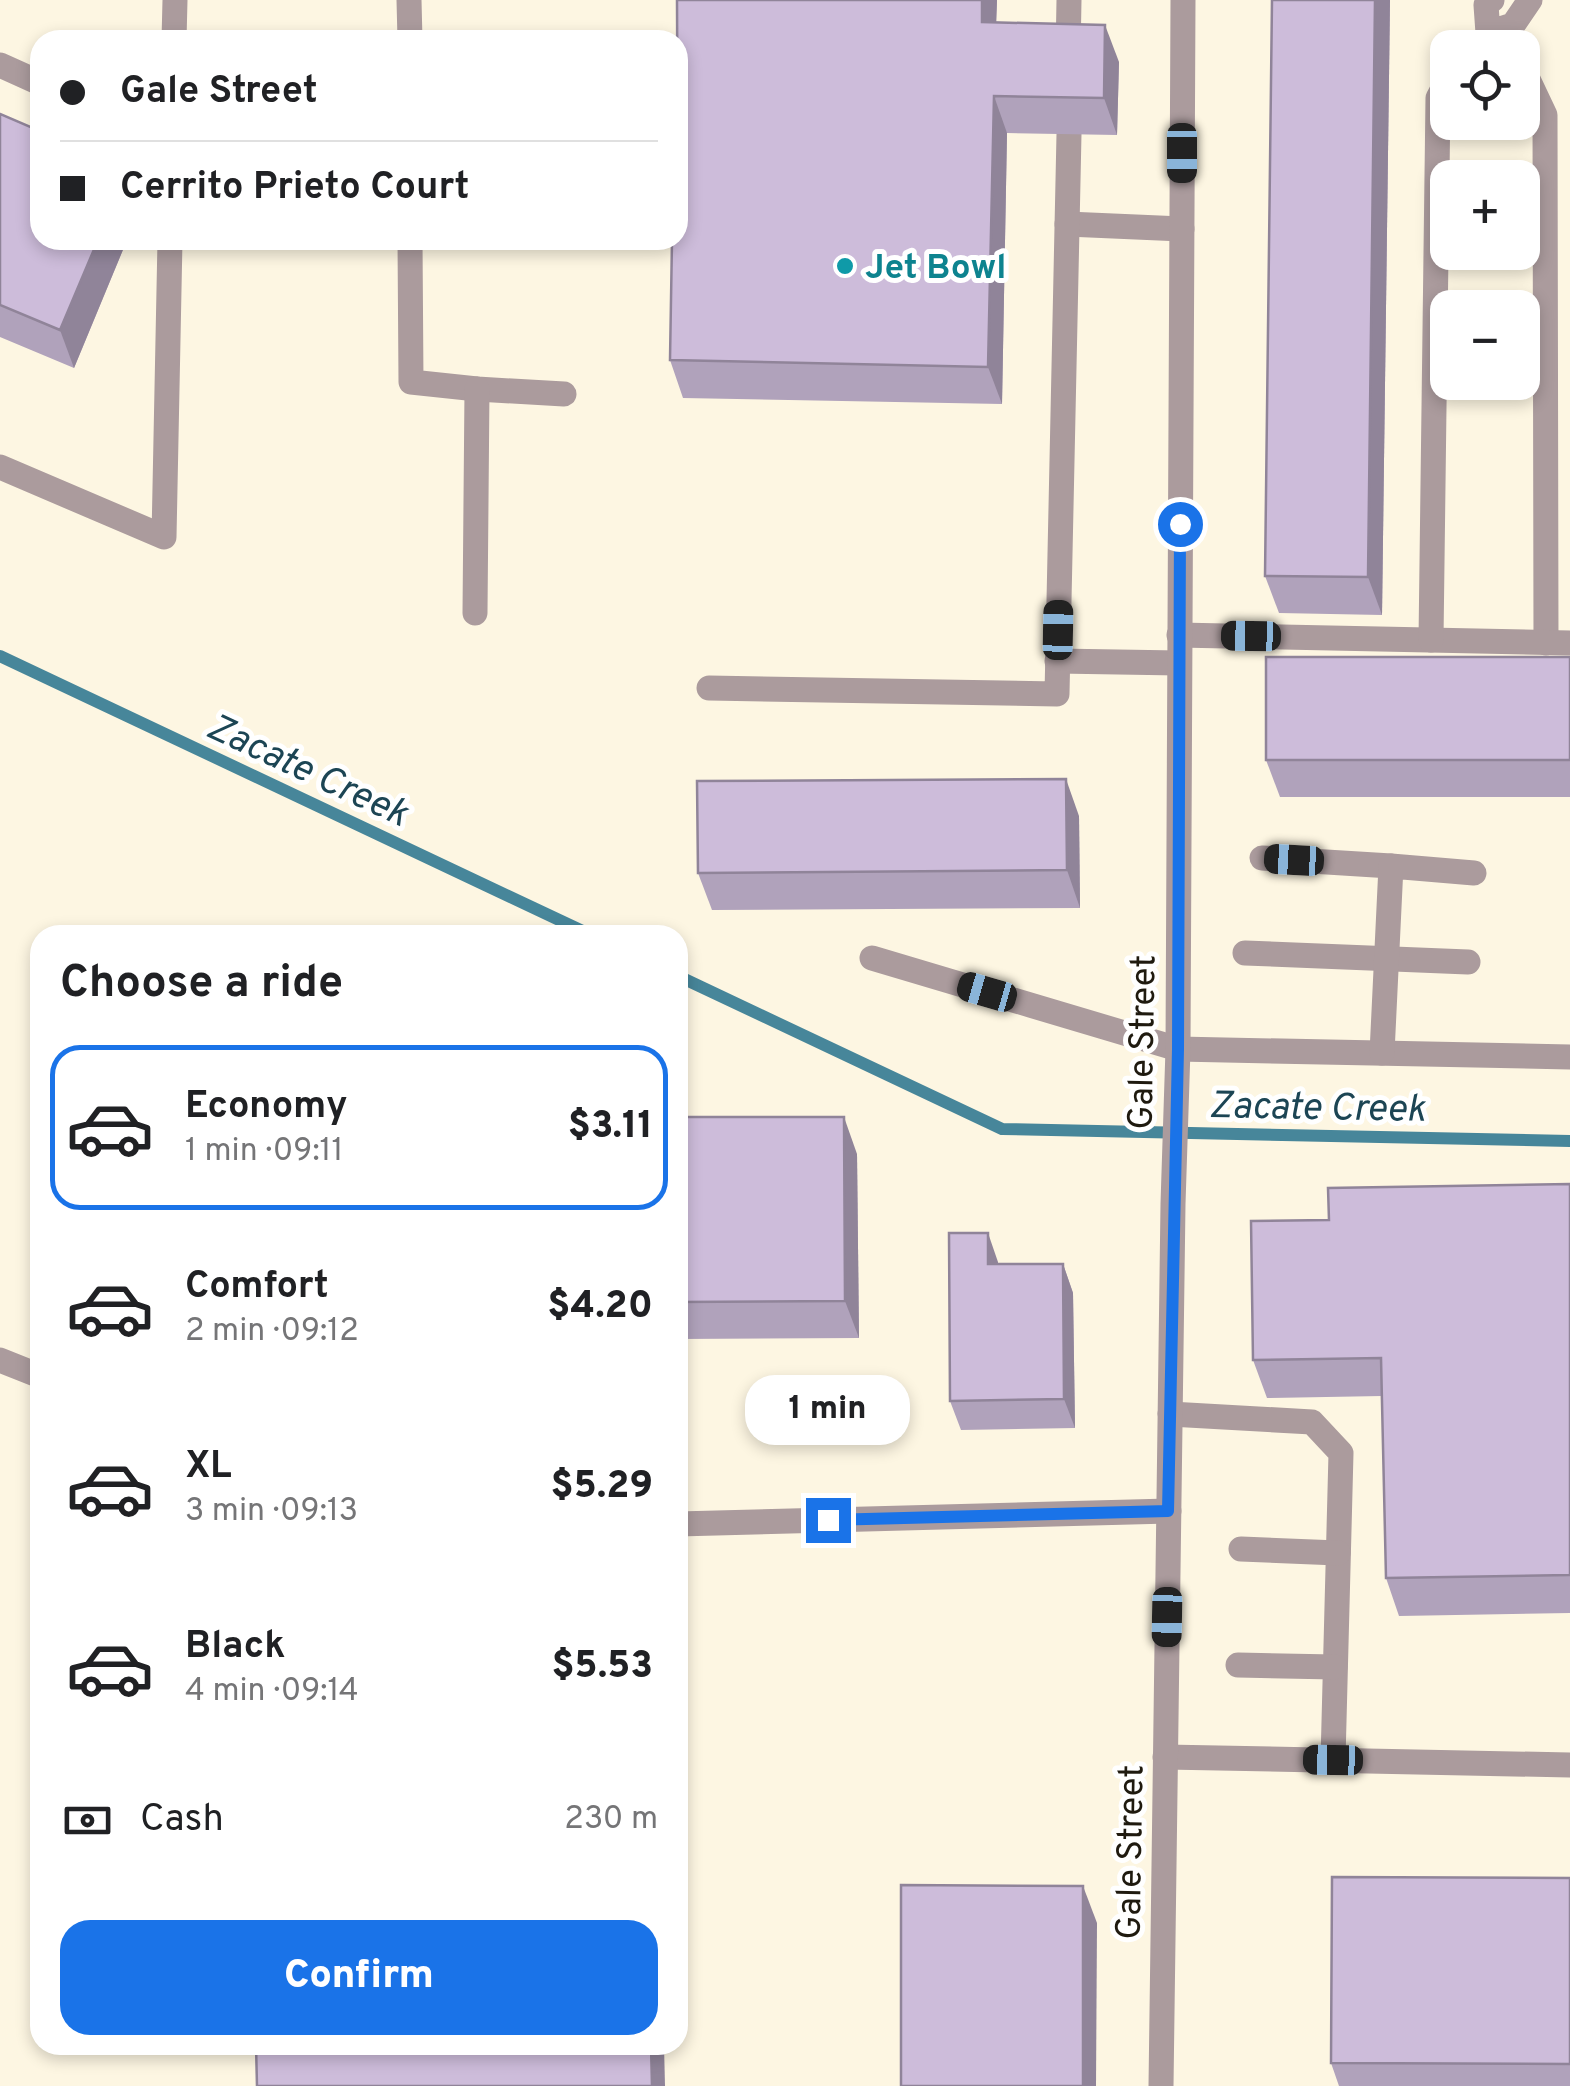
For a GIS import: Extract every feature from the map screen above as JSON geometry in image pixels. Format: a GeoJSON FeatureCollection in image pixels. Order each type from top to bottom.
{"type":"FeatureCollection","features":[{"type":"Feature","properties":{"kind":"street"},"geometry":{"type":"LineString","coordinates":[[174,30],[175,0]]}},
{"type":"Feature","properties":{"kind":"street"},"geometry":{"type":"LineString","coordinates":[[409,0],[410,30]]}},
{"type":"Feature","properties":{"kind":"street"},"geometry":{"type":"LineString","coordinates":[[1068,61],[1069,0]]}},
{"type":"Feature","properties":{"kind":"street","name":"Gale Street"},"geometry":{"type":"LineString","coordinates":[[1161,2086],[1176,1062],[1184,0]]}},
{"type":"Feature","properties":{"kind":"street"},"geometry":{"type":"LineString","coordinates":[[1485,30],[1486,5],[1492,0]]}},
{"type":"Feature","properties":{"kind":"street"},"geometry":{"type":"LineString","coordinates":[[1504,30],[1513,25],[1530,0]]}},
{"type":"Feature","properties":{"kind":"street"},"geometry":{"type":"LineString","coordinates":[[0,65],[30,78]]}},
{"type":"Feature","properties":{"kind":"street"},"geometry":{"type":"LineString","coordinates":[[1179,635],[1558,643],[1545,114],[1540,104]]}},
{"type":"Feature","properties":{"kind":"street"},"geometry":{"type":"LineString","coordinates":[[708,688],[1056,694],[1069,134]]}},
{"type":"Feature","properties":{"kind":"street"},"geometry":{"type":"LineString","coordinates":[[1431,640],[1437,140]]}},
{"type":"Feature","properties":{"kind":"street"},"geometry":{"type":"LineString","coordinates":[[1067,224],[1182,230]]}},
{"type":"Feature","properties":{"kind":"street"},"geometry":{"type":"LineString","coordinates":[[0,468],[164,537],[170,250]]}},
{"type":"Feature","properties":{"kind":"street"},"geometry":{"type":"LineString","coordinates":[[410,250],[410,382],[564,394]]}},
{"type":"Feature","properties":{"kind":"street"},"geometry":{"type":"LineString","coordinates":[[474,613],[476,389]]}},
{"type":"Feature","properties":{"kind":"street"},"geometry":{"type":"LineString","coordinates":[[1057,661],[1179,663]]}},
{"type":"Feature","properties":{"kind":"street"},"geometry":{"type":"LineString","coordinates":[[1262,858],[1474,873]]}},
{"type":"Feature","properties":{"kind":"street"},"geometry":{"type":"LineString","coordinates":[[1382,1053],[1391,866]]}},
{"type":"Feature","properties":{"kind":"street"},"geometry":{"type":"LineString","coordinates":[[1245,953],[1468,962]]}},
{"type":"Feature","properties":{"kind":"street"},"geometry":{"type":"LineString","coordinates":[[872,958],[1176,1062],[1382,1053],[1570,1057]]}},
{"type":"Feature","properties":{"kind":"street"},"geometry":{"type":"LineString","coordinates":[[0,1360],[30,1372]]}},
{"type":"Feature","properties":{"kind":"street"},"geometry":{"type":"LineString","coordinates":[[1170,1414],[1312,1422],[1340,1453],[1333,1760]]}},
{"type":"Feature","properties":{"kind":"street"},"geometry":{"type":"LineString","coordinates":[[688,1524],[1168,1511]]}},
{"type":"Feature","properties":{"kind":"street"},"geometry":{"type":"LineString","coordinates":[[1241,1549],[1338,1553]]}},
{"type":"Feature","properties":{"kind":"street"},"geometry":{"type":"LineString","coordinates":[[1238,1665],[1335,1667]]}},
{"type":"Feature","properties":{"kind":"street"},"geometry":{"type":"LineString","coordinates":[[1166,1757],[1570,1765]]}},
{"type":"Feature","properties":{"kind":"building","name":"Jet Bowl"},"geometry":{"type":"Polygon","coordinates":[[[677,0],[982,0],[982,22],[1105,25],[1104,98],[994,96],[988,367],[670,360],[672,250],[688,250],[688,30],[677,30],[677,0]]]}},
{"type":"Feature","properties":{"kind":"building"},"geometry":{"type":"Polygon","coordinates":[[[1272,0],[1375,0],[1368,577],[1265,576],[1272,0]]]}},
{"type":"Feature","properties":{"kind":"building"},"geometry":{"type":"Polygon","coordinates":[[[0,114],[30,127],[30,250],[94,250],[60,330],[0,305],[0,114]]]}},
{"type":"Feature","properties":{"kind":"building"},"geometry":{"type":"Polygon","coordinates":[[[1266,657],[1570,657],[1570,760],[1266,760],[1266,657]]]}},
{"type":"Feature","properties":{"kind":"building"},"geometry":{"type":"Polygon","coordinates":[[[1066,779],[1067,870],[698,873],[697,781],[1066,779]]]}},
{"type":"Feature","properties":{"kind":"building"},"geometry":{"type":"Polygon","coordinates":[[[688,1117],[844,1117],[845,1301],[688,1302],[688,1117]]]}},
{"type":"Feature","properties":{"kind":"building"},"geometry":{"type":"Polygon","coordinates":[[[1570,1184],[1570,1575],[1386,1578],[1381,1358],[1253,1360],[1251,1221],[1329,1220],[1328,1188],[1570,1184]]]}},
{"type":"Feature","properties":{"kind":"building"},"geometry":{"type":"Polygon","coordinates":[[[949,1233],[988,1233],[988,1264],[1063,1264],[1064,1399],[950,1401],[949,1233]]]}},
{"type":"Feature","properties":{"kind":"building"},"geometry":{"type":"Polygon","coordinates":[[[1332,1877],[1570,1878],[1570,2064],[1331,2063],[1332,1877]]]}},
{"type":"Feature","properties":{"kind":"building"},"geometry":{"type":"Polygon","coordinates":[[[901,1885],[1083,1886],[1083,2086],[901,2086],[901,1885]]]}},
{"type":"Feature","properties":{"kind":"building"},"geometry":{"type":"Polygon","coordinates":[[[256,2055],[651,2055],[652,2086],[257,2086],[256,2055]]]}},
{"type":"Feature","properties":{"kind":"waterway","name":"Zacate Creek"},"geometry":{"type":"LineString","coordinates":[[0,656],[570,925]]}},
{"type":"Feature","properties":{"kind":"waterway","name":"Zacate Creek"},"geometry":{"type":"LineString","coordinates":[[688,981],[1002,1129],[1570,1141]]}},
{"type":"Feature","properties":{"kind":"place","name":"Jet Bowl"},"geometry":{"type":"Point","coordinates":[845,266]}},
{"type":"Feature","properties":{"kind":"route"},"geometry":{"type":"LineString","coordinates":[[828,1520],[1168,1511],[1178,1049],[1180,524]]}}]}
